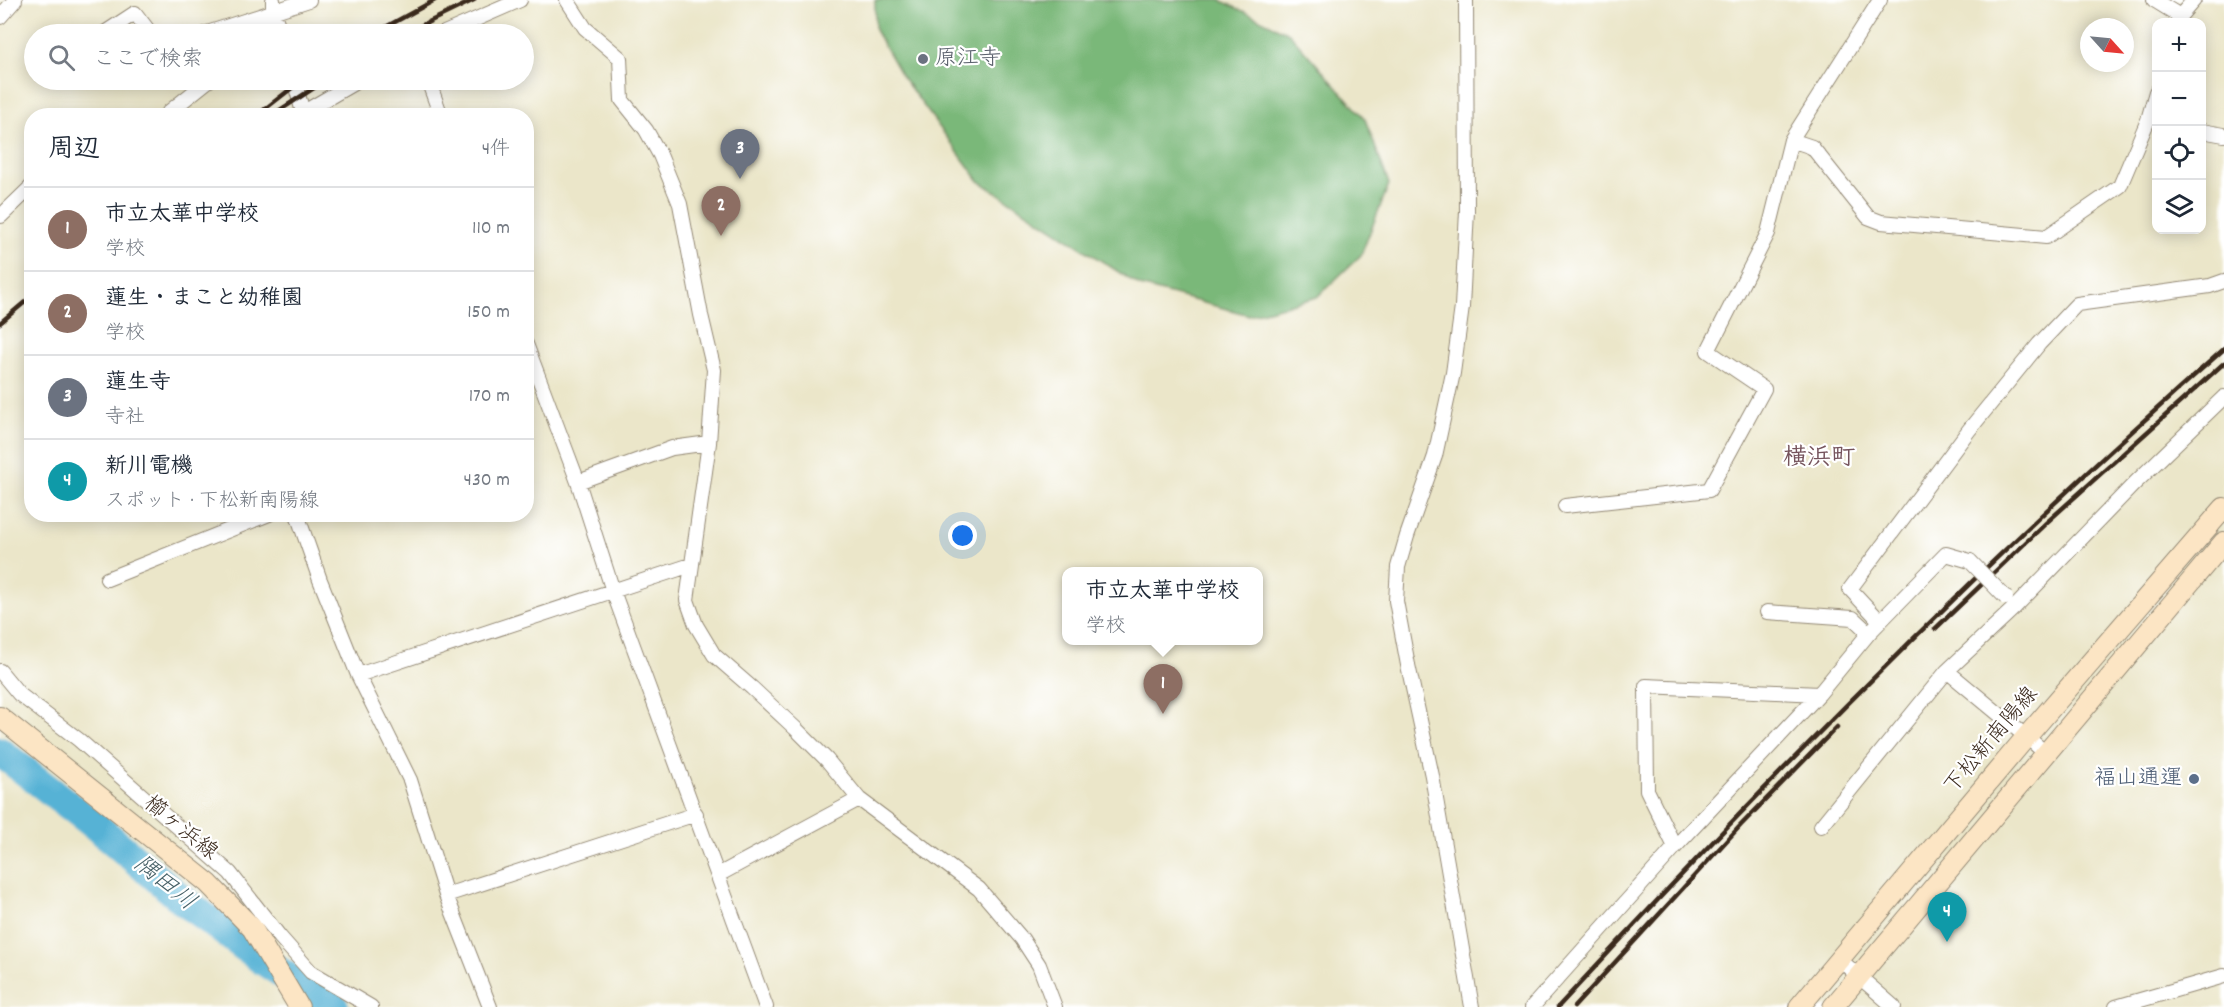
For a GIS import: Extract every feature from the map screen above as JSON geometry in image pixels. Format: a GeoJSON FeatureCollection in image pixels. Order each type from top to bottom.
{"type":"FeatureCollection","features":[{"type":"Feature","properties":{"kind":"main road","name":"下松新南陽線"},"geometry":{"type":"LineString","coordinates":[[1799,1007],[2026,736],[2217,530],[2224,508]]}},
{"type":"Feature","properties":{"kind":"main road"},"geometry":{"type":"LineString","coordinates":[[1833,1007],[2224,542]]}},
{"type":"Feature","properties":{"kind":"main road","name":"櫛ヶ浜線"},"geometry":{"type":"LineString","coordinates":[[0,717],[208,883],[252,928],[296,1001]]}},
{"type":"Feature","properties":{"kind":"street"},"geometry":{"type":"LineString","coordinates":[[0,17],[15,0]]}},
{"type":"Feature","properties":{"kind":"street"},"geometry":{"type":"LineString","coordinates":[[229,24],[273,6],[309,0]]}},
{"type":"Feature","properties":{"kind":"street"},"geometry":{"type":"LineString","coordinates":[[465,24],[520,0]]}},
{"type":"Feature","properties":{"kind":"street"},"geometry":{"type":"LineString","coordinates":[[567,0],[585,28],[620,58],[622,100],[646,130],[656,147],[680,204],[714,370],[708,443],[687,600],[696,626],[714,656],[795,728],[859,799],[979,889],[1022,939],[1039,965],[1055,1007]]}},
{"type":"Feature","properties":{"kind":"street"},"geometry":{"type":"LineString","coordinates":[[1467,0],[1467,211],[1462,307],[1453,373],[1435,456],[1398,567],[1396,601],[1432,776],[1472,1007]]}},
{"type":"Feature","properties":{"kind":"street"},"geometry":{"type":"LineString","coordinates":[[1566,506],[1709,490],[1764,388],[1708,351],[1768,233],[1791,140],[1880,0]]}},
{"type":"Feature","properties":{"kind":"street"},"geometry":{"type":"LineString","coordinates":[[2154,0],[2178,18]]}},
{"type":"Feature","properties":{"kind":"street"},"geometry":{"type":"LineString","coordinates":[[2180,18],[2194,0]]}},
{"type":"Feature","properties":{"kind":"street"},"geometry":{"type":"LineString","coordinates":[[261,24],[273,6]]}},
{"type":"Feature","properties":{"kind":"street"},"geometry":{"type":"LineString","coordinates":[[273,6],[278,24]]}},
{"type":"Feature","properties":{"kind":"street"},"geometry":{"type":"LineString","coordinates":[[118,24],[135,13],[143,24]]}},
{"type":"Feature","properties":{"kind":"street"},"geometry":{"type":"LineString","coordinates":[[176,108],[197,90]]}},
{"type":"Feature","properties":{"kind":"street"},"geometry":{"type":"LineString","coordinates":[[297,90],[302,108]]}},
{"type":"Feature","properties":{"kind":"street"},"geometry":{"type":"LineString","coordinates":[[314,108],[343,90]]}},
{"type":"Feature","properties":{"kind":"street"},"geometry":{"type":"LineString","coordinates":[[432,90],[438,108]]}},
{"type":"Feature","properties":{"kind":"street"},"geometry":{"type":"LineString","coordinates":[[1791,140],[1812,147],[1868,217],[1881,222],[2046,237],[2120,186],[2152,121]]}},
{"type":"Feature","properties":{"kind":"street"},"geometry":{"type":"LineString","coordinates":[[2206,131],[2224,135]]}},
{"type":"Feature","properties":{"kind":"street"},"geometry":{"type":"LineString","coordinates":[[1,216],[24,194]]}},
{"type":"Feature","properties":{"kind":"street"},"geometry":{"type":"LineString","coordinates":[[1880,621],[1850,589],[1969,430],[2039,344],[2077,304],[2210,286],[2224,281]]}},
{"type":"Feature","properties":{"kind":"street"},"geometry":{"type":"LineString","coordinates":[[534,365],[578,482],[613,591],[766,1007]]}},
{"type":"Feature","properties":{"kind":"street"},"geometry":{"type":"LineString","coordinates":[[1821,826],[1947,671],[2010,603],[2224,397]]}},
{"type":"Feature","properties":{"kind":"street"},"geometry":{"type":"LineString","coordinates":[[578,482],[672,448],[708,443]]}},
{"type":"Feature","properties":{"kind":"street"},"geometry":{"type":"LineString","coordinates":[[107,579],[248,522]]}},
{"type":"Feature","properties":{"kind":"street"},"geometry":{"type":"LineString","coordinates":[[300,522],[358,675],[410,780],[446,895],[490,1007]]}},
{"type":"Feature","properties":{"kind":"street"},"geometry":{"type":"LineString","coordinates":[[1532,1007],[1675,848],[1819,694],[1869,633],[1946,554],[1970,561],[2010,603]]}},
{"type":"Feature","properties":{"kind":"street"},"geometry":{"type":"LineString","coordinates":[[358,675],[691,565]]}},
{"type":"Feature","properties":{"kind":"street"},"geometry":{"type":"LineString","coordinates":[[1767,612],[1853,618],[1869,633]]}},
{"type":"Feature","properties":{"kind":"street"},"geometry":{"type":"LineString","coordinates":[[0,671],[19,694],[79,740],[230,873],[280,937],[311,972],[371,1007]]}},
{"type":"Feature","properties":{"kind":"street"},"geometry":{"type":"LineString","coordinates":[[1947,671],[2047,754]]}},
{"type":"Feature","properties":{"kind":"street"},"geometry":{"type":"LineString","coordinates":[[1675,848],[1647,790],[1646,686],[1819,694]]}},
{"type":"Feature","properties":{"kind":"street"},"geometry":{"type":"LineString","coordinates":[[718,875],[859,799]]}},
{"type":"Feature","properties":{"kind":"street"},"geometry":{"type":"LineString","coordinates":[[446,895],[696,814]]}},
{"type":"Feature","properties":{"kind":"street"},"geometry":{"type":"LineString","coordinates":[[1839,959],[1894,1007]]}},
{"type":"Feature","properties":{"kind":"street"},"geometry":{"type":"LineString","coordinates":[[2116,1007],[2224,976]]}},
{"type":"Feature","properties":{"kind":"green space"},"geometry":{"type":"Polygon","coordinates":[[[875,0],[1220,0],[1289,33],[1365,119],[1389,184],[1361,255],[1317,297],[1249,315],[1140,286],[979,181],[901,75],[875,30],[875,0]]]}},
{"type":"Feature","properties":{"kind":"waterway","name":"隅田川"},"geometry":{"type":"LineString","coordinates":[[0,752],[97,827],[185,902],[262,960],[334,1007]]}},
{"type":"Feature","properties":{"kind":"railway"},"geometry":{"type":"LineString","coordinates":[[391,24],[435,0]]}},
{"type":"Feature","properties":{"kind":"railway"},"geometry":{"type":"LineString","coordinates":[[425,24],[474,0]]}},
{"type":"Feature","properties":{"kind":"railway"},"geometry":{"type":"LineString","coordinates":[[266,108],[289,90]]}},
{"type":"Feature","properties":{"kind":"railway"},"geometry":{"type":"LineString","coordinates":[[283,108],[311,90]]}},
{"type":"Feature","properties":{"kind":"railway"},"geometry":{"type":"LineString","coordinates":[[0,323],[24,303]]}},
{"type":"Feature","properties":{"kind":"railway"},"geometry":{"type":"LineString","coordinates":[[1558,1007],[1718,836],[1882,669],[2051,507],[2224,349]]}},
{"type":"Feature","properties":{"kind":"railway"},"geometry":{"type":"LineString","coordinates":[[1935,629],[2046,523],[2224,363]]}},
{"type":"Feature","properties":{"kind":"railway"},"geometry":{"type":"LineString","coordinates":[[1574,1007],[1741,825],[1837,727]]}},
{"type":"Feature","properties":{"kind":"place","name":"原江寺"},"geometry":{"type":"Point","coordinates":[923,59]}},
{"type":"Feature","properties":{"kind":"place","name":"蓮生寺"},"geometry":{"type":"Point","coordinates":[740,179]}},
{"type":"Feature","properties":{"kind":"place","name":"蓮生・まこと幼稚園"},"geometry":{"type":"Point","coordinates":[721,236]}},
{"type":"Feature","properties":{"kind":"place","name":"市立太華中学校"},"geometry":{"type":"Point","coordinates":[1163,714]}},
{"type":"Feature","properties":{"kind":"place","name":"福山通運"},"geometry":{"type":"Point","coordinates":[2194,779]}},
{"type":"Feature","properties":{"kind":"place","name":"新川電機"},"geometry":{"type":"Point","coordinates":[1947,942]}},
{"type":"Feature","properties":{"kind":"district","name":"横浜町"},"geometry":{"type":"Point","coordinates":[1819,459]}}]}
